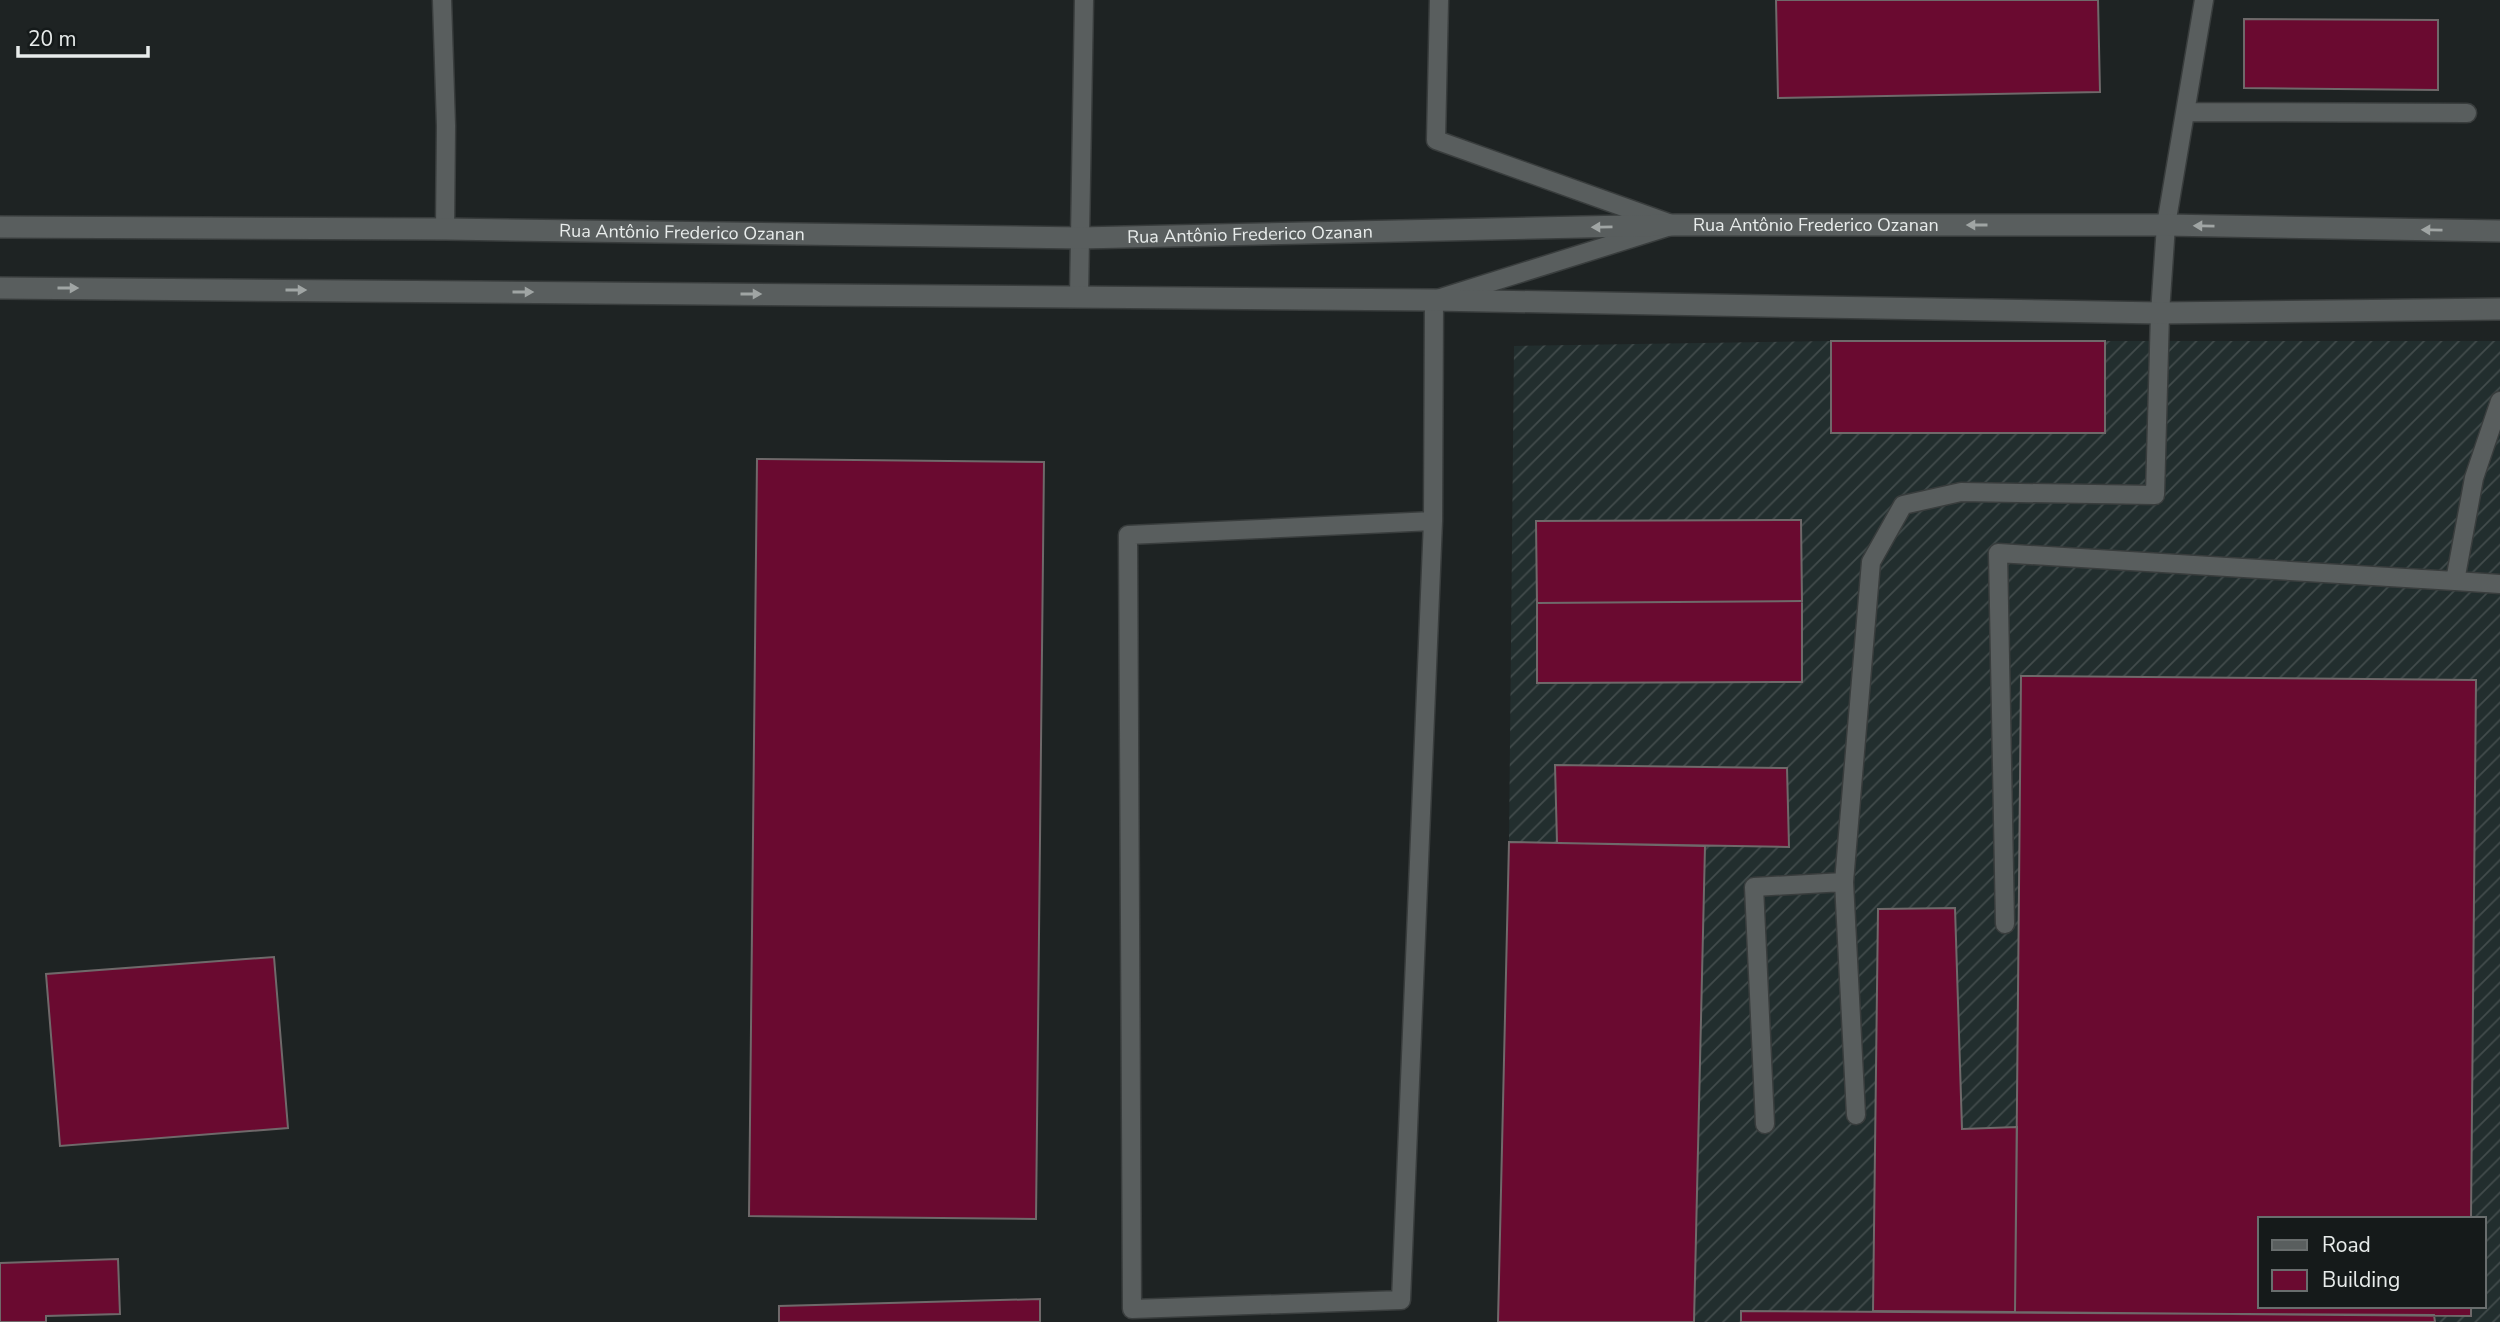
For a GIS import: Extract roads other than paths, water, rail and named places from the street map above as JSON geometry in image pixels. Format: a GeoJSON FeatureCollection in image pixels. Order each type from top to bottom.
{"type":"FeatureCollection","features":[{"type":"Feature","properties":{"kind":"main road","name":"Rua Antônio Frederico Ozanan"},"geometry":{"type":"LineString","coordinates":[[0,227],[445,229],[1080,238],[1674,225],[2166,225],[2500,231]]}},
{"type":"Feature","properties":{"kind":"main road"},"geometry":{"type":"LineString","coordinates":[[0,288],[1434,300],[2160,313],[2500,309]]}},
{"type":"Feature","properties":{"kind":"lane"},"geometry":{"type":"LineString","coordinates":[[442,0],[446,127],[445,229]]}},
{"type":"Feature","properties":{"kind":"lane"},"geometry":{"type":"LineString","coordinates":[[1079,297],[1084,0]]}},
{"type":"Feature","properties":{"kind":"lane"},"geometry":{"type":"LineString","coordinates":[[1439,0],[1436,140],[1674,225]]}},
{"type":"Feature","properties":{"kind":"lane"},"geometry":{"type":"LineString","coordinates":[[1856,1115],[1844,882],[1871,562],[1903,505],[1961,492],[2155,495],[2160,313],[2166,225],[2204,0]]}},
{"type":"Feature","properties":{"kind":"lane"},"geometry":{"type":"LineString","coordinates":[[2185,112],[2467,113]]}},
{"type":"Feature","properties":{"kind":"lane"},"geometry":{"type":"LineString","coordinates":[[1433,521],[1128,536],[1132,1309],[1401,1300],[1433,521],[1434,300],[1674,225]]}},
{"type":"Feature","properties":{"kind":"lane"},"geometry":{"type":"LineString","coordinates":[[2455,581],[2474,478],[2500,401]]}},
{"type":"Feature","properties":{"kind":"lane"},"geometry":{"type":"LineString","coordinates":[[2005,924],[1998,553],[2500,583]]}},
{"type":"Feature","properties":{"kind":"lane"},"geometry":{"type":"LineString","coordinates":[[1765,1124],[1754,887],[1844,882]]}}]}
